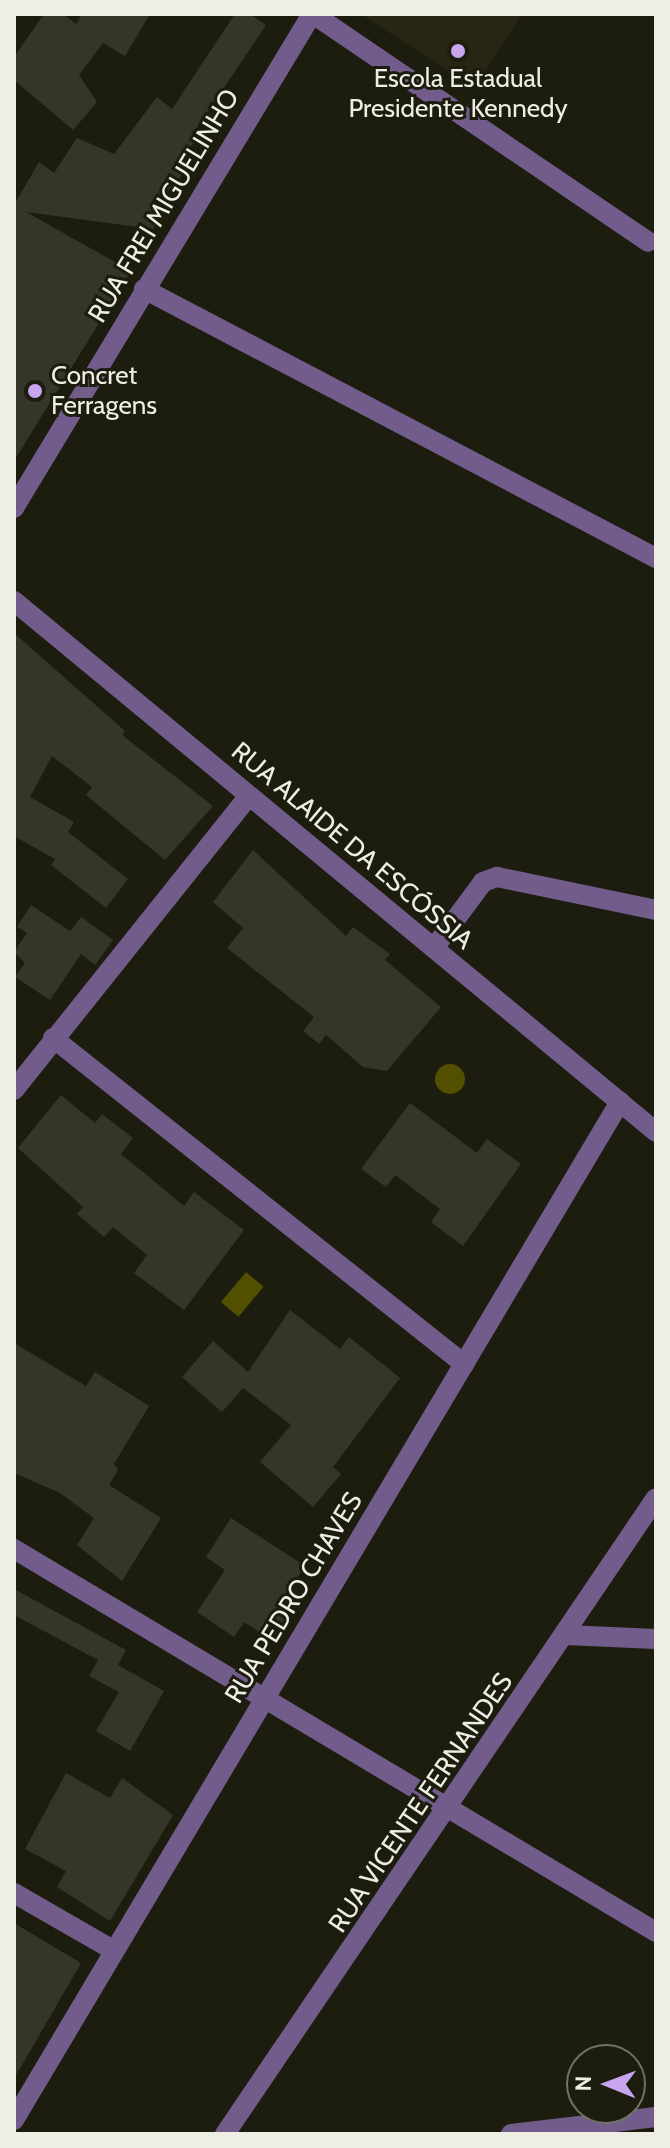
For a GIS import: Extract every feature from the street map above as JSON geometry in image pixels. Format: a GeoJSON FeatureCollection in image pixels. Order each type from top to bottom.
{"type":"FeatureCollection","features":[{"type":"Feature","properties":{"kind":"street"},"geometry":{"type":"LineString","coordinates":[[312,14],[648,242]]}},
{"type":"Feature","properties":{"kind":"street","name":"RUA FREI MIGUELINHO"},"geometry":{"type":"LineString","coordinates":[[14,508],[312,14]]}},
{"type":"Feature","properties":{"kind":"street"},"geometry":{"type":"LineString","coordinates":[[144,289],[656,558]]}},
{"type":"Feature","properties":{"kind":"street","name":"RUA ALAIDE DA ESCÓSSIA"},"geometry":{"type":"LineString","coordinates":[[14,601],[656,1132]]}},
{"type":"Feature","properties":{"kind":"street"},"geometry":{"type":"LineString","coordinates":[[14,1090],[249,796]]}},
{"type":"Feature","properties":{"kind":"street"},"geometry":{"type":"LineString","coordinates":[[434,948],[483,882],[497,877],[656,910]]}},
{"type":"Feature","properties":{"kind":"street"},"geometry":{"type":"LineString","coordinates":[[53,1038],[464,1364]]}},
{"type":"Feature","properties":{"kind":"street","name":"RUA PEDRO CHAVES"},"geometry":{"type":"LineString","coordinates":[[14,2120],[620,1102]]}},
{"type":"Feature","properties":{"kind":"street","name":"RUA VICENTE FERNANDES"},"geometry":{"type":"LineString","coordinates":[[225,2134],[451,1808],[656,1498]]}},
{"type":"Feature","properties":{"kind":"street"},"geometry":{"type":"LineString","coordinates":[[14,1549],[656,1932]]}},
{"type":"Feature","properties":{"kind":"street"},"geometry":{"type":"LineString","coordinates":[[565,1635],[656,1639]]}},
{"type":"Feature","properties":{"kind":"street"},"geometry":{"type":"LineString","coordinates":[[14,1893],[115,1951]]}},
{"type":"Feature","properties":{"kind":"street"},"geometry":{"type":"LineString","coordinates":[[511,2134],[656,2117]]}},
{"type":"Feature","properties":{"kind":"shaded area","name":"Escola Estadual Presidente Kennedy"},"geometry":{"type":"Polygon","coordinates":[[[361,14],[522,14],[474,88],[361,14]]]}},
{"type":"Feature","properties":{"kind":"shaded area"},"geometry":{"type":"Polygon","coordinates":[[[450,1064],[461,1068],[465,1079],[461,1090],[450,1094],[439,1090],[435,1079],[439,1068],[450,1064]]]}},
{"type":"Feature","properties":{"kind":"shaded area"},"geometry":{"type":"Polygon","coordinates":[[[246,1272],[264,1287],[239,1317],[221,1302],[246,1272]]]}},
{"type":"Feature","properties":{"kind":"building"},"geometry":{"type":"Polygon","coordinates":[[[44,14],[63,14],[76,24],[82,14],[150,14],[125,56],[103,43],[79,75],[97,102],[73,130],[14,80],[14,57],[44,14]]]}},
{"type":"Feature","properties":{"kind":"building"},"geometry":{"type":"Polygon","coordinates":[[[235,14],[250,14],[266,25],[197,128],[202,132],[187,151],[195,158],[168,193],[153,229],[26,212],[131,271],[14,461],[14,205],[39,162],[54,173],[77,138],[114,154],[157,97],[172,109],[235,14]]]}},
{"type":"Feature","properties":{"kind":"building"},"geometry":{"type":"Polygon","coordinates":[[[14,633],[125,731],[122,735],[213,806],[165,860],[86,795],[92,787],[52,756],[30,797],[74,822],[68,832],[128,879],[106,908],[51,865],[55,859],[14,836],[14,633]]]}},
{"type":"Feature","properties":{"kind":"building"},"geometry":{"type":"Polygon","coordinates":[[[253,850],[346,936],[353,927],[390,954],[385,960],[441,1007],[387,1071],[363,1067],[326,1035],[319,1044],[303,1031],[314,1017],[227,948],[243,928],[213,902],[253,850]]]}},
{"type":"Feature","properties":{"kind":"building"},"geometry":{"type":"Polygon","coordinates":[[[31,905],[70,931],[81,917],[113,940],[95,965],[81,954],[50,1000],[15,977],[25,963],[14,952],[27,933],[17,927],[31,905]]]}},
{"type":"Feature","properties":{"kind":"building"},"geometry":{"type":"Polygon","coordinates":[[[61,1095],[95,1123],[102,1114],[133,1138],[121,1154],[184,1206],[194,1192],[244,1230],[184,1310],[134,1273],[147,1255],[113,1227],[104,1237],[77,1214],[83,1207],[18,1148],[61,1095]]]}},
{"type":"Feature","properties":{"kind":"building"},"geometry":{"type":"Polygon","coordinates":[[[410,1103],[477,1153],[487,1139],[521,1164],[463,1246],[431,1222],[440,1209],[395,1175],[386,1187],[361,1169],[410,1103]]]}},
{"type":"Feature","properties":{"kind":"building"},"geometry":{"type":"Polygon","coordinates":[[[290,1310],[340,1349],[349,1337],[400,1378],[333,1467],[341,1474],[313,1507],[260,1462],[291,1425],[243,1388],[222,1412],[182,1377],[213,1341],[248,1372],[290,1310]]]}},
{"type":"Feature","properties":{"kind":"building"},"geometry":{"type":"Polygon","coordinates":[[[14,1343],[86,1386],[95,1372],[149,1406],[114,1464],[118,1470],[109,1485],[161,1518],[122,1581],[77,1545],[94,1518],[60,1493],[14,1473],[14,1343]]]}},
{"type":"Feature","properties":{"kind":"building"},"geometry":{"type":"Polygon","coordinates":[[[231,1518],[305,1566],[278,1607],[290,1615],[273,1641],[244,1622],[234,1637],[197,1612],[225,1570],[206,1557],[231,1518]]]}},
{"type":"Feature","properties":{"kind":"building"},"geometry":{"type":"Polygon","coordinates":[[[14,1589],[126,1650],[118,1665],[164,1691],[130,1751],[96,1731],[119,1692],[89,1676],[98,1660],[14,1615],[14,1589]]]}},
{"type":"Feature","properties":{"kind":"building"},"geometry":{"type":"Polygon","coordinates":[[[66,1773],[110,1798],[122,1778],[173,1815],[110,1921],[57,1887],[66,1871],[25,1849],[66,1773]]]}},
{"type":"Feature","properties":{"kind":"building"},"geometry":{"type":"Polygon","coordinates":[[[14,1923],[81,1963],[14,2079],[14,1923]]]}},
{"type":"Feature","properties":{"kind":"place","name":"Escola Estadual Presidente Kennedy"},"geometry":{"type":"Point","coordinates":[458,51]}},
{"type":"Feature","properties":{"kind":"place","name":"Concret Ferragens"},"geometry":{"type":"Point","coordinates":[35,391]}}]}
